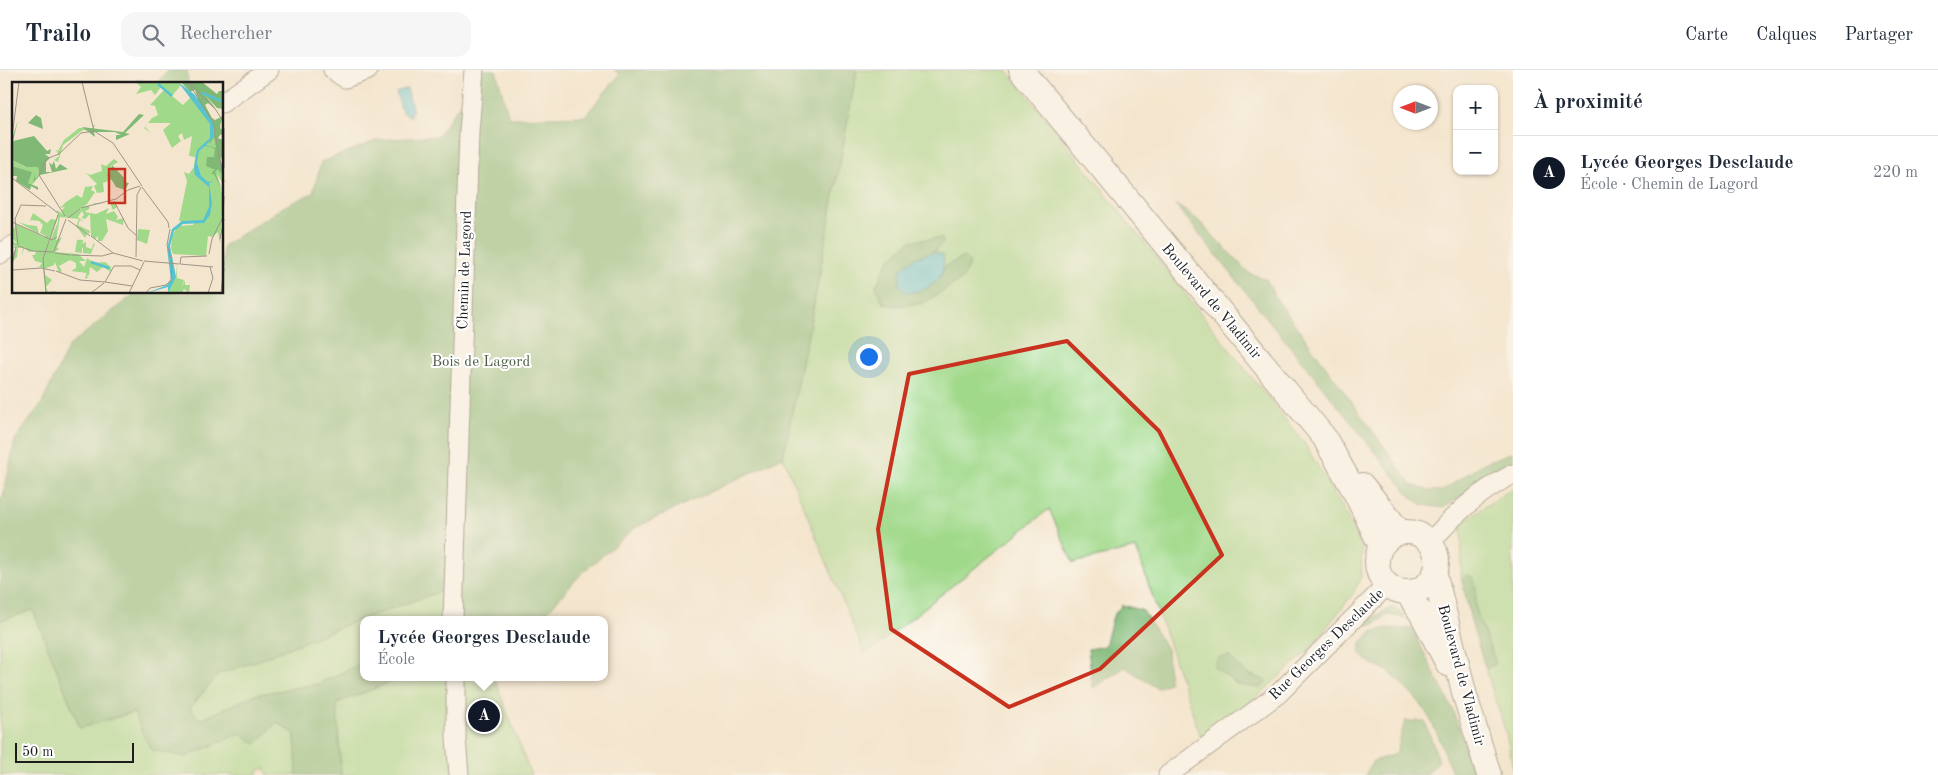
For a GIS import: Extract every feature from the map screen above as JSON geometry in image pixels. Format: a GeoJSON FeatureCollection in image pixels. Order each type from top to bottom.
{"type":"FeatureCollection","features":[{"type":"Feature","properties":{"kind":"main road","name":"Boulevard de Vladimir"},"geometry":{"type":"LineString","coordinates":[[1022,70],[1324,438],[1355,492],[1381,546]]}},
{"type":"Feature","properties":{"kind":"main road"},"geometry":{"type":"LineString","coordinates":[[1324,438],[1400,532]]}},
{"type":"Feature","properties":{"kind":"main road"},"geometry":{"type":"LineString","coordinates":[[1397,588],[1423,588],[1435,575],[1438,558],[1430,542],[1417,532],[1400,532],[1392,535],[1381,546],[1377,556],[1377,566],[1381,576],[1397,588],[1420,612],[1465,696]]}},
{"type":"Feature","properties":{"kind":"main road","name":"Boulevard de Vladimir"},"geometry":{"type":"LineString","coordinates":[[1435,575],[1465,696],[1489,775]]}},
{"type":"Feature","properties":{"kind":"street"},"geometry":{"type":"LineString","coordinates":[[224,101],[269,70]]}},
{"type":"Feature","properties":{"kind":"street"},"geometry":{"type":"LineString","coordinates":[[333,70],[345,78],[368,70]]}},
{"type":"Feature","properties":{"kind":"street","name":"Chemin de Lagord"},"geometry":{"type":"LineString","coordinates":[[453,616],[469,142],[474,70]]}},
{"type":"Feature","properties":{"kind":"street"},"geometry":{"type":"LineString","coordinates":[[0,254],[12,246]]}},
{"type":"Feature","properties":{"kind":"street"},"geometry":{"type":"LineString","coordinates":[[1430,542],[1446,524],[1496,483],[1513,474]]}},
{"type":"Feature","properties":{"kind":"street","name":"Rue Georges Desclaude"},"geometry":{"type":"LineString","coordinates":[[1168,775],[1278,694],[1397,588]]}},
{"type":"Feature","properties":{"kind":"street"},"geometry":{"type":"LineString","coordinates":[[456,681],[456,738],[460,775]]}},
{"type":"Feature","properties":{"kind":"highlighted area"},"geometry":{"type":"Polygon","coordinates":[[[1067,341],[1159,431],[1222,555],[1100,669],[1009,707],[891,629],[878,529],[909,374],[1067,341]]]}},
{"type":"Feature","properties":{"kind":"green space"},"geometry":{"type":"Polygon","coordinates":[[[169,70],[187,70],[188,82],[157,82],[169,70]]]}},
{"type":"Feature","properties":{"kind":"green space","name":"Bois de Lagord"},"geometry":{"type":"Polygon","coordinates":[[[482,70],[496,70],[509,118],[585,116],[620,74],[614,70],[857,70],[813,309],[783,457],[635,528],[582,573],[544,616],[454,616],[453,587],[370,616],[360,616],[360,620],[219,674],[190,707],[200,720],[254,695],[318,684],[360,664],[360,681],[394,681],[337,703],[341,775],[297,775],[295,734],[277,722],[256,744],[240,733],[186,757],[152,750],[143,735],[134,712],[80,728],[33,610],[0,621],[0,498],[3,497],[15,440],[42,403],[69,346],[134,294],[224,294],[224,245],[283,207],[313,193],[321,162],[378,140],[438,136],[482,70]]]}},
{"type":"Feature","properties":{"kind":"green space"},"geometry":{"type":"Polygon","coordinates":[[[857,70],[1007,70],[1304,443],[1345,512],[1362,549],[1361,577],[1352,595],[1308,651],[1243,709],[1201,737],[1136,548],[1073,563],[1049,509],[865,655],[783,457],[813,309],[857,70]]]}},
{"type":"Feature","properties":{"kind":"green space"},"geometry":{"type":"Polygon","coordinates":[[[138,79],[148,82],[135,82],[138,79]]]}},
{"type":"Feature","properties":{"kind":"green space"},"geometry":{"type":"Polygon","coordinates":[[[1175,204],[1198,220],[1249,273],[1266,279],[1276,298],[1412,485],[1427,490],[1442,491],[1484,463],[1513,452],[1513,464],[1443,508],[1423,505],[1412,498],[1175,204]]]}},
{"type":"Feature","properties":{"kind":"green space"},"geometry":{"type":"Polygon","coordinates":[[[942,238],[943,243],[934,252],[915,258],[907,292],[931,286],[942,273],[945,266],[964,257],[970,263],[962,279],[924,303],[896,306],[883,303],[876,286],[888,261],[910,241],[942,238]]]}},
{"type":"Feature","properties":{"kind":"green space"},"geometry":{"type":"Polygon","coordinates":[[[1513,488],[1513,769],[1506,733],[1472,625],[1461,576],[1462,534],[1459,524],[1513,488]]]}},
{"type":"Feature","properties":{"kind":"green space"},"geometry":{"type":"Polygon","coordinates":[[[1466,575],[1473,577],[1476,587],[1476,611],[1496,663],[1486,669],[1472,625],[1462,579],[1466,575]]]}},
{"type":"Feature","properties":{"kind":"green space"},"geometry":{"type":"Polygon","coordinates":[[[446,589],[444,616],[370,616],[446,589]]]}},
{"type":"Feature","properties":{"kind":"green space"},"geometry":{"type":"Polygon","coordinates":[[[1122,605],[1143,611],[1167,649],[1169,683],[1157,688],[1125,667],[1093,688],[1088,649],[1105,646],[1113,616],[1122,605]]]}},
{"type":"Feature","properties":{"kind":"green space"},"geometry":{"type":"Polygon","coordinates":[[[1390,608],[1399,610],[1405,618],[1388,615],[1372,625],[1361,624],[1390,608]]]}},
{"type":"Feature","properties":{"kind":"green space"},"geometry":{"type":"Polygon","coordinates":[[[33,610],[80,728],[135,712],[143,735],[186,757],[240,733],[277,722],[295,734],[297,775],[268,775],[265,768],[258,771],[258,775],[0,775],[0,621],[33,610]]]}},
{"type":"Feature","properties":{"kind":"green space"},"geometry":{"type":"Polygon","coordinates":[[[360,620],[360,664],[318,684],[254,695],[200,720],[190,708],[219,674],[360,620]]]}},
{"type":"Feature","properties":{"kind":"green space"},"geometry":{"type":"Polygon","coordinates":[[[1390,628],[1412,629],[1451,706],[1473,767],[1474,775],[1453,775],[1439,738],[1420,703],[1388,671],[1371,664],[1360,654],[1361,642],[1373,631],[1390,628]]]}},
{"type":"Feature","properties":{"kind":"green space"},"geometry":{"type":"Polygon","coordinates":[[[1229,656],[1246,673],[1267,681],[1261,688],[1238,685],[1214,667],[1218,658],[1229,656]]]}},
{"type":"Feature","properties":{"kind":"green space"},"geometry":{"type":"Polygon","coordinates":[[[394,681],[446,681],[453,775],[341,775],[336,703],[394,681]]]}},
{"type":"Feature","properties":{"kind":"green space"},"geometry":{"type":"Polygon","coordinates":[[[457,681],[496,681],[531,775],[463,775],[457,681]]]}},
{"type":"Feature","properties":{"kind":"green space"},"geometry":{"type":"Polygon","coordinates":[[[1405,721],[1425,721],[1439,761],[1426,775],[1365,775],[1373,761],[1396,754],[1405,721]]]}},
{"type":"Feature","properties":{"kind":"water"},"geometry":{"type":"Polygon","coordinates":[[[407,88],[413,111],[410,112],[411,117],[402,112],[396,92],[407,88]]]}},
{"type":"Feature","properties":{"kind":"water"},"geometry":{"type":"Polygon","coordinates":[[[934,252],[943,255],[944,264],[939,278],[930,287],[907,293],[899,285],[901,269],[915,258],[934,252]]]}},
{"type":"Feature","properties":{"kind":"place","name":"Lycée Georges Desclaude"},"geometry":{"type":"Point","coordinates":[484,716]}}]}
